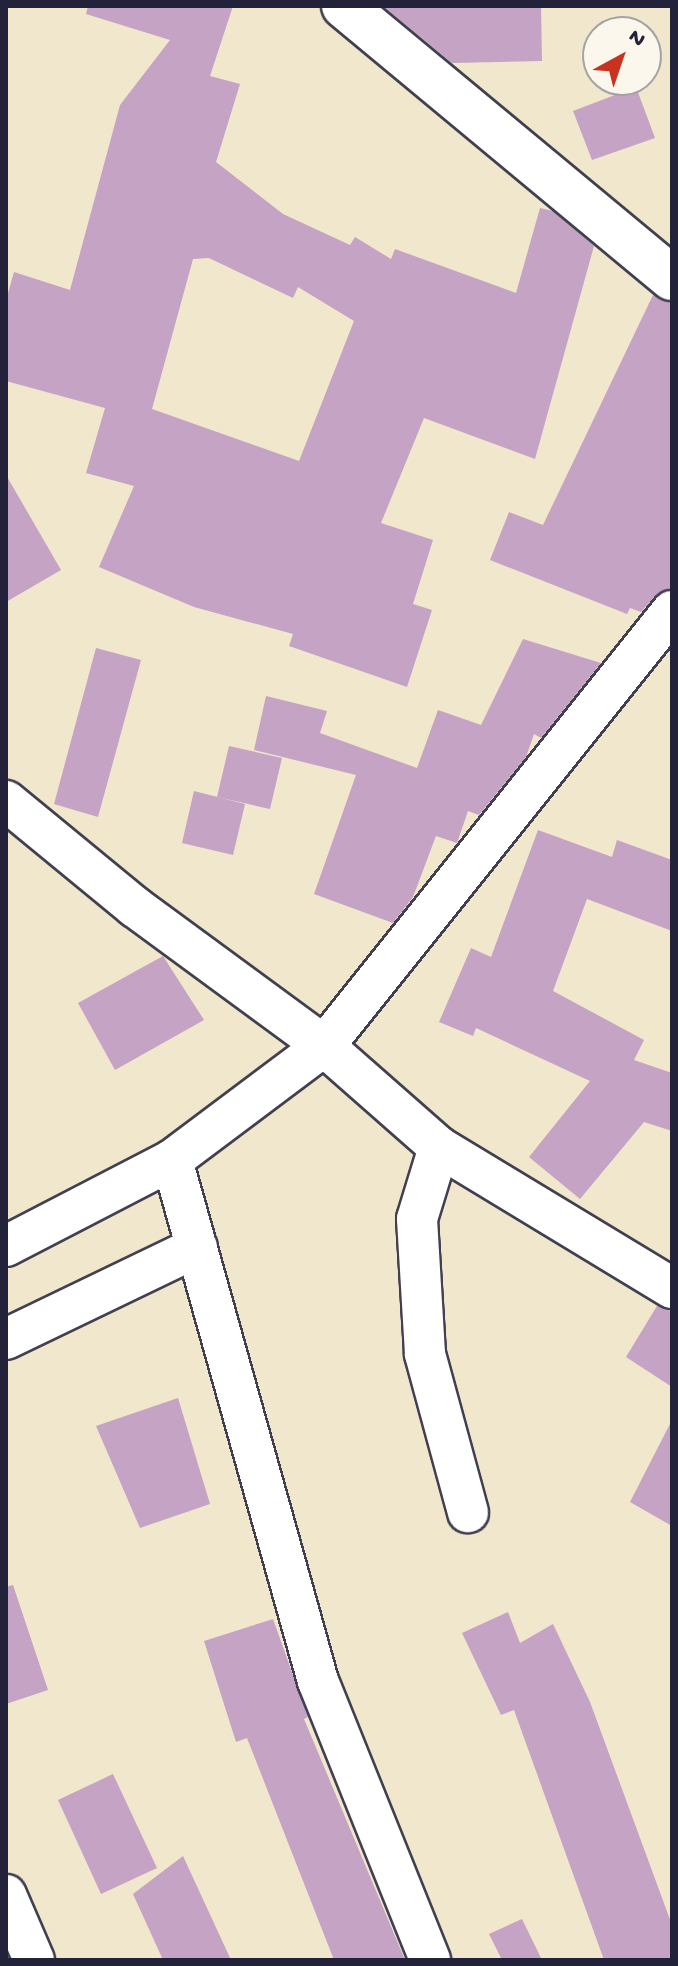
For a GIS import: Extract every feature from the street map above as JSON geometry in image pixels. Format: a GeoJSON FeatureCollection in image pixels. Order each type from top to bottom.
{"type":"FeatureCollection","features":[{"type":"Feature","properties":{"kind":"street"},"geometry":{"type":"LineString","coordinates":[[344,6],[672,278]]}},
{"type":"Feature","properties":{"kind":"street"},"geometry":{"type":"LineString","coordinates":[[6,1246],[172,1160],[324,1046],[672,611]]}},
{"type":"Feature","properties":{"kind":"street"},"geometry":{"type":"LineString","coordinates":[[6,801],[135,907],[324,1046],[439,1147],[672,1288]]}},
{"type":"Feature","properties":{"kind":"street"},"geometry":{"type":"LineString","coordinates":[[439,1147],[417,1219],[425,1354],[468,1512]]}},
{"type":"Feature","properties":{"kind":"street"},"geometry":{"type":"LineString","coordinates":[[172,1160],[318,1681],[430,1960]]}},
{"type":"Feature","properties":{"kind":"street"},"geometry":{"type":"LineString","coordinates":[[6,1339],[197,1247]]}},
{"type":"Feature","properties":{"kind":"street"},"geometry":{"type":"LineString","coordinates":[[6,1895],[34,1960]]}},
{"type":"Feature","properties":{"kind":"building"},"geometry":{"type":"Polygon","coordinates":[[[88,6],[233,6],[210,76],[240,84],[216,162],[283,214],[350,245],[355,237],[391,259],[395,249],[516,293],[540,208],[553,211],[594,246],[535,459],[424,418],[381,523],[433,540],[413,604],[432,610],[407,687],[289,646],[293,634],[194,607],[99,567],[134,486],[86,473],[105,408],[6,381],[6,300],[14,272],[70,290],[120,105],[170,40],[86,14],[88,6]],[[209,258],[193,259],[152,409],[299,461],[354,321],[298,287],[293,298],[209,258]]]}},
{"type":"Feature","properties":{"kind":"building"},"geometry":{"type":"Polygon","coordinates":[[[383,6],[541,6],[542,61],[452,63],[383,6]]]}},
{"type":"Feature","properties":{"kind":"building"},"geometry":{"type":"Polygon","coordinates":[[[612,96],[639,96],[655,138],[592,160],[573,111],[612,96]]]}},
{"type":"Feature","properties":{"kind":"building"},"geometry":{"type":"Polygon","coordinates":[[[653,295],[672,302],[672,589],[655,596],[641,612],[630,608],[627,614],[490,560],[509,512],[543,525],[653,295]]]}},
{"type":"Feature","properties":{"kind":"building"},"geometry":{"type":"Polygon","coordinates":[[[6,475],[61,570],[6,602],[6,475]]]}},
{"type":"Feature","properties":{"kind":"building"},"geometry":{"type":"Polygon","coordinates":[[[523,639],[601,663],[541,738],[534,734],[526,757],[479,815],[468,811],[457,843],[436,836],[413,897],[393,923],[314,894],[356,775],[254,750],[266,696],[327,711],[320,733],[417,768],[438,710],[481,725],[523,639]]]}},
{"type":"Feature","properties":{"kind":"building"},"geometry":{"type":"Polygon","coordinates":[[[96,648],[141,660],[98,817],[54,804],[96,648]]]}},
{"type":"Feature","properties":{"kind":"building"},"geometry":{"type":"Polygon","coordinates":[[[229,746],[282,758],[270,809],[217,797],[229,746]]]}},
{"type":"Feature","properties":{"kind":"building"},"geometry":{"type":"Polygon","coordinates":[[[194,791],[245,804],[233,855],[182,843],[194,791]]]}},
{"type":"Feature","properties":{"kind":"building"},"geometry":{"type":"Polygon","coordinates":[[[538,830],[612,857],[617,840],[672,860],[672,931],[587,899],[553,991],[644,1040],[634,1060],[672,1073],[672,1131],[644,1122],[580,1199],[529,1157],[590,1081],[476,1028],[473,1036],[439,1022],[471,948],[491,957],[538,830]]]}},
{"type":"Feature","properties":{"kind":"building"},"geometry":{"type":"Polygon","coordinates":[[[163,956],[204,1020],[115,1070],[78,1003],[163,956]]]}},
{"type":"Feature","properties":{"kind":"building"},"geometry":{"type":"Polygon","coordinates":[[[657,1306],[672,1311],[672,1387],[626,1357],[657,1306]]]}},
{"type":"Feature","properties":{"kind":"building"},"geometry":{"type":"Polygon","coordinates":[[[178,1398],[210,1504],[140,1528],[96,1426],[178,1398]]]}},
{"type":"Feature","properties":{"kind":"building"},"geometry":{"type":"Polygon","coordinates":[[[672,1420],[672,1526],[630,1502],[672,1420]]]}},
{"type":"Feature","properties":{"kind":"building"},"geometry":{"type":"Polygon","coordinates":[[[13,1585],[48,1690],[6,1704],[6,1587],[13,1585]]]}},
{"type":"Feature","properties":{"kind":"building"},"geometry":{"type":"Polygon","coordinates":[[[508,1612],[520,1643],[553,1624],[590,1702],[672,1925],[672,1960],[604,1960],[514,1710],[501,1715],[462,1633],[508,1612]]]}},
{"type":"Feature","properties":{"kind":"building"},"geometry":{"type":"Polygon","coordinates":[[[273,1619],[308,1717],[304,1719],[405,1960],[334,1960],[247,1738],[236,1742],[204,1641],[273,1619]]]}},
{"type":"Feature","properties":{"kind":"building"},"geometry":{"type":"Polygon","coordinates":[[[113,1774],[157,1868],[101,1894],[58,1800],[113,1774]]]}},
{"type":"Feature","properties":{"kind":"building"},"geometry":{"type":"Polygon","coordinates":[[[183,1856],[231,1960],[163,1960],[133,1894],[183,1856]]]}},
{"type":"Feature","properties":{"kind":"building"},"geometry":{"type":"Polygon","coordinates":[[[522,1919],[542,1960],[502,1960],[489,1934],[522,1919]]]}}]}
